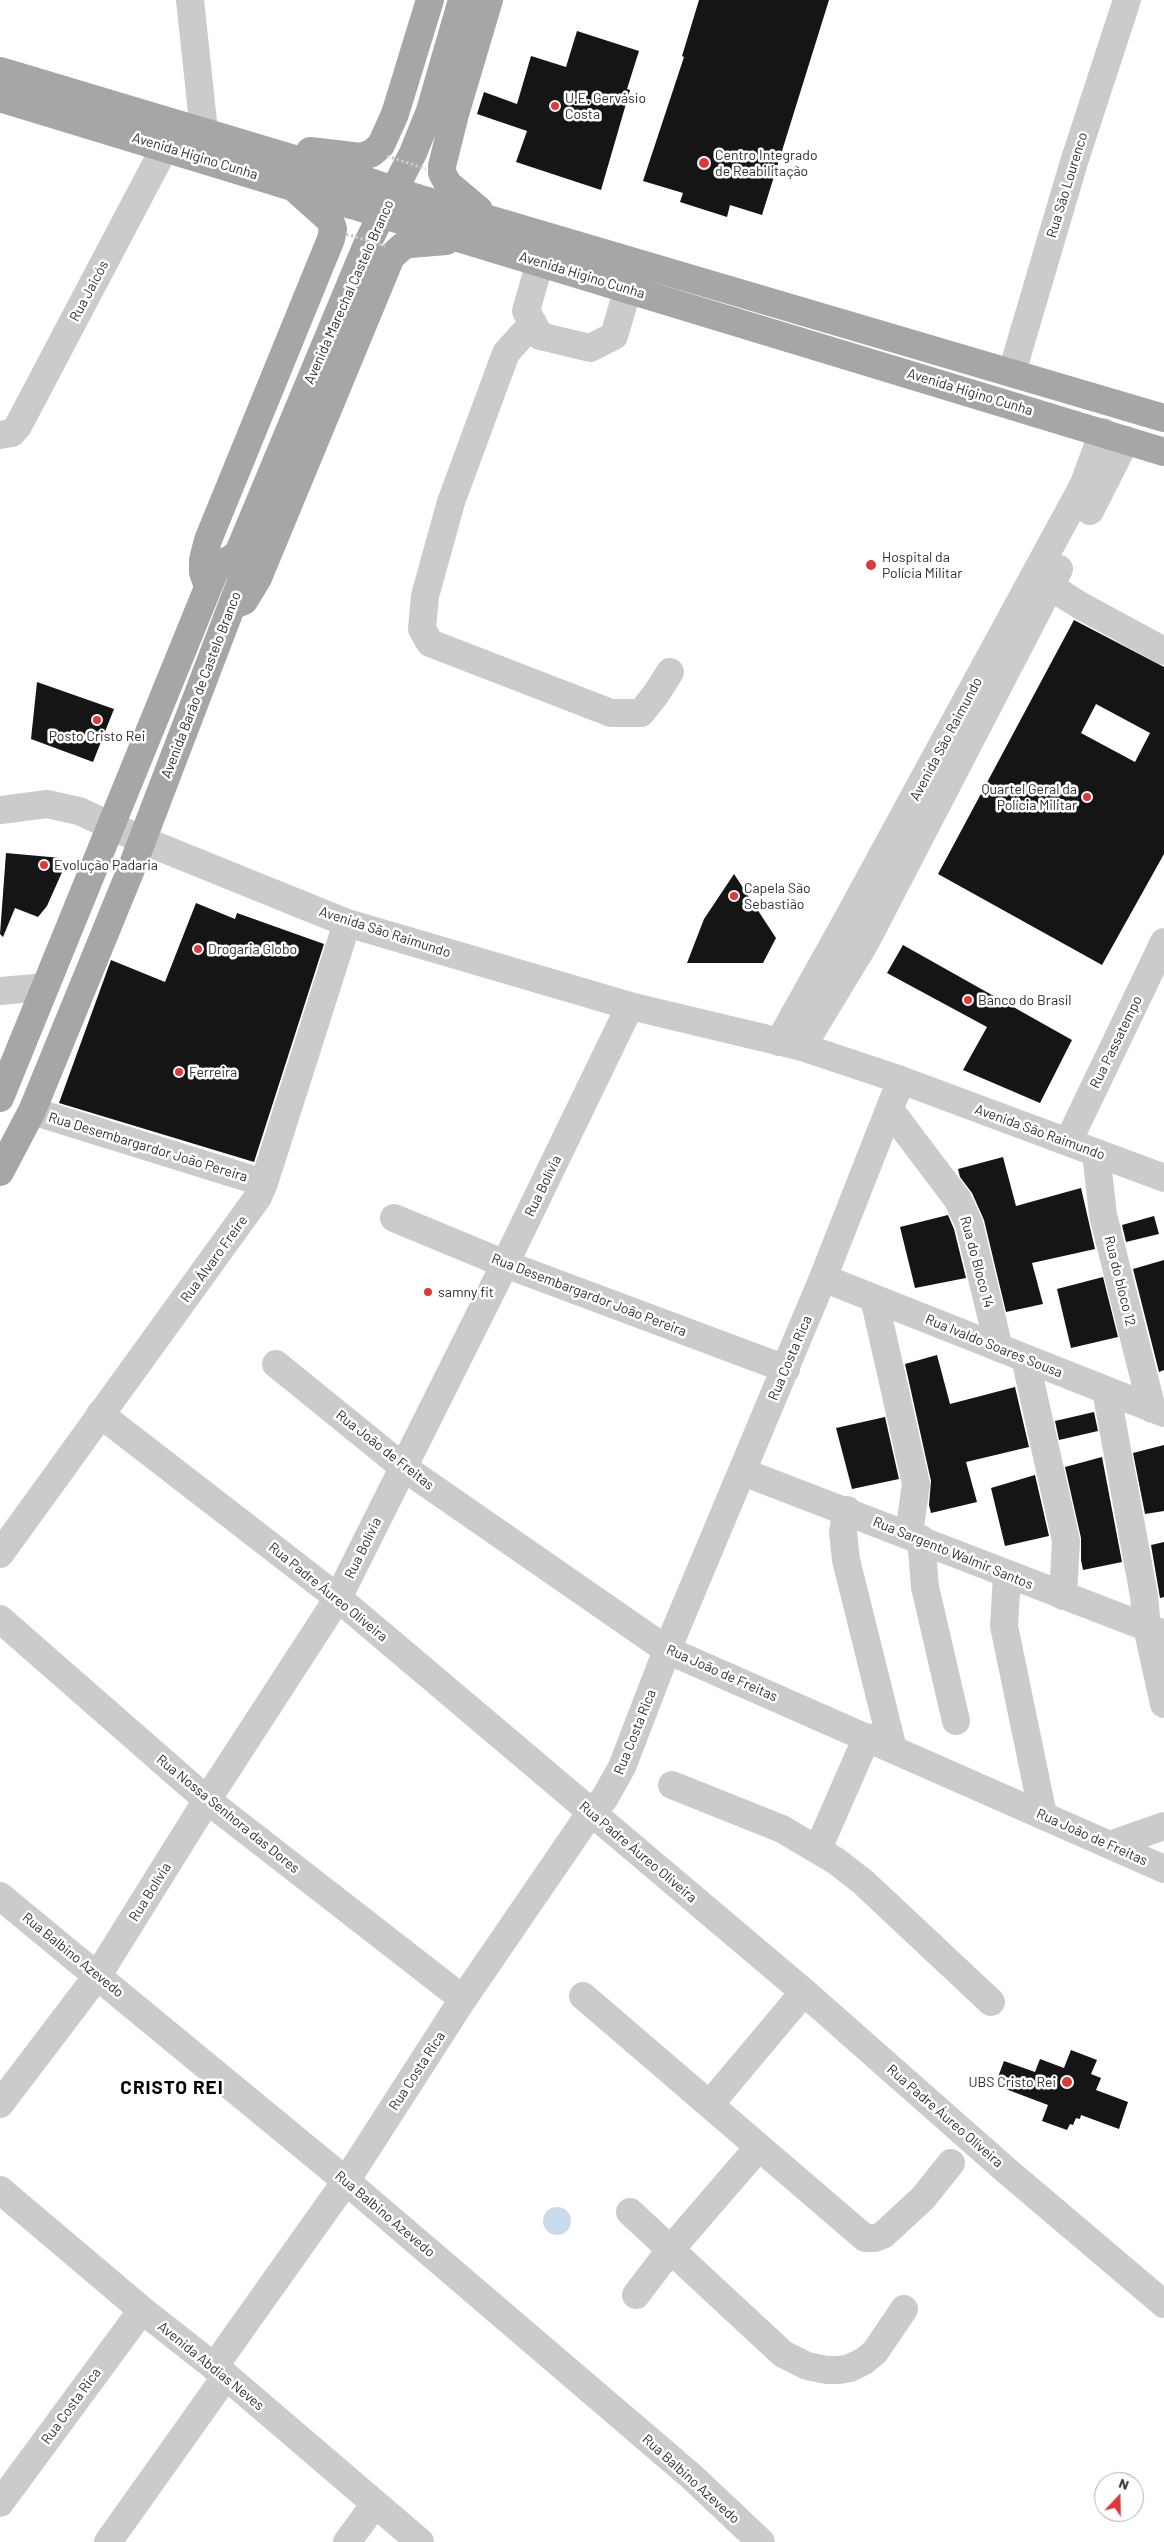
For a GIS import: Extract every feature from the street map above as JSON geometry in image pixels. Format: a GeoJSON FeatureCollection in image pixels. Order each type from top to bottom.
{"type":"FeatureCollection","features":[{"type":"Feature","properties":{"kind":"main road"},"geometry":{"type":"LineString","coordinates":[[279,154],[314,150],[361,157],[372,153],[381,145],[396,114],[430,0]]}},
{"type":"Feature","properties":{"kind":"main road","name":"Avenida Marechal Castelo Branco"},"geometry":{"type":"LineString","coordinates":[[238,554],[369,240],[417,144],[430,112],[462,0]]}},
{"type":"Feature","properties":{"kind":"main road"},"geometry":{"type":"LineString","coordinates":[[489,0],[442,166],[444,178],[452,189],[492,220]]}},
{"type":"Feature","properties":{"kind":"main road","name":"Avenida Higino Cunha"},"geometry":{"type":"LineString","coordinates":[[0,72],[361,179],[463,240],[628,288],[1164,452]]}},
{"type":"Feature","properties":{"kind":"main road","name":"Avenida Higino Cunha"},"geometry":{"type":"LineString","coordinates":[[0,98],[352,205],[492,220],[1164,418]]}},
{"type":"Feature","properties":{"kind":"main road"},"geometry":{"type":"LineString","coordinates":[[208,587],[203,572],[203,560],[208,540],[331,239],[333,229],[330,220],[292,186]]}},
{"type":"Feature","properties":{"kind":"main road"},"geometry":{"type":"LineString","coordinates":[[231,606],[244,601],[258,578],[391,257],[403,246],[410,244],[463,240]]}},
{"type":"Feature","properties":{"kind":"main road","name":"Avenida Barão de Castelo Branco"},"geometry":{"type":"LineString","coordinates":[[0,1098],[216,568],[238,554],[242,579],[142,840],[32,1111],[0,1172]]}},
{"type":"Feature","properties":{"kind":"street"},"geometry":{"type":"LineString","coordinates":[[190,0],[204,131]]}},
{"type":"Feature","properties":{"kind":"street","name":"Rua São Lourenco"},"geometry":{"type":"LineString","coordinates":[[1012,372],[1074,162],[1127,0]]}},
{"type":"Feature","properties":{"kind":"street","name":"Rua Jaicós"},"geometry":{"type":"LineString","coordinates":[[6,434],[165,147]]}},
{"type":"Feature","properties":{"kind":"street"},"geometry":{"type":"LineString","coordinates":[[540,262],[526,311],[540,336],[590,348],[614,336],[628,288]]}},
{"type":"Feature","properties":{"kind":"street"},"geometry":{"type":"LineString","coordinates":[[533,323],[506,353],[451,502],[425,596],[422,629],[430,643],[611,713],[641,713],[670,672]]}},
{"type":"Feature","properties":{"kind":"street","name":"Avenida São Raimundo"},"geometry":{"type":"LineString","coordinates":[[790,1044],[852,911],[1042,581],[1083,486],[1114,436]]}},
{"type":"Feature","properties":{"kind":"street"},"geometry":{"type":"LineString","coordinates":[[1042,581],[1082,606],[1164,651]]}},
{"type":"Feature","properties":{"kind":"street","name":"Avenida São Raimundo"},"geometry":{"type":"LineString","coordinates":[[0,810],[47,804],[78,811],[142,840],[347,922],[630,1006],[790,1044],[901,1080],[1164,1178]]}},
{"type":"Feature","properties":{"kind":"street","name":"Rua Álvaro Freire"},"geometry":{"type":"LineString","coordinates":[[0,1554],[100,1414],[252,1208],[264,1183],[347,922]]}},
{"type":"Feature","properties":{"kind":"street","name":"Rua Passatempo"},"geometry":{"type":"LineString","coordinates":[[1068,1142],[1162,952]]}},
{"type":"Feature","properties":{"kind":"street"},"geometry":{"type":"LineString","coordinates":[[0,991],[45,987]]}},
{"type":"Feature","properties":{"kind":"street","name":"Rua Bolívia"},"geometry":{"type":"LineString","coordinates":[[0,2104],[98,1975],[207,1800],[338,1598],[505,1264],[630,1006]]}},
{"type":"Feature","properties":{"kind":"street","name":"Rua Costa Rica"},"geometry":{"type":"LineString","coordinates":[[108,2542],[346,2181],[463,1999],[591,1812],[604,1799],[622,1767],[668,1650],[823,1278],[901,1080]]}},
{"type":"Feature","properties":{"kind":"street","name":"Rua do Bloco 14"},"geometry":{"type":"LineString","coordinates":[[890,1110],[958,1200],[968,1224],[999,1348]]}},
{"type":"Feature","properties":{"kind":"street","name":"Rua Desembargardor João Pereira"},"geometry":{"type":"LineString","coordinates":[[32,1111],[264,1183]]}},
{"type":"Feature","properties":{"kind":"street","name":"Rua do bloco 12"},"geometry":{"type":"LineString","coordinates":[[1096,1153],[1103,1215],[1158,1411]]}},
{"type":"Feature","properties":{"kind":"street","name":"Rua Desembargardor João Pereira"},"geometry":{"type":"LineString","coordinates":[[394,1218],[505,1264],[786,1369]]}},
{"type":"Feature","properties":{"kind":"street","name":"Rua Ivaldo Soares Sousa"},"geometry":{"type":"LineString","coordinates":[[823,1278],[1158,1411]]}},
{"type":"Feature","properties":{"kind":"street"},"geometry":{"type":"LineString","coordinates":[[874,1298],[916,1484],[915,1537],[956,1721]]}},
{"type":"Feature","properties":{"kind":"street"},"geometry":{"type":"LineString","coordinates":[[1025,1358],[1066,1541],[1063,1596]]}},
{"type":"Feature","properties":{"kind":"street","name":"Rua João de Freitas"},"geometry":{"type":"LineString","coordinates":[[276,1364],[403,1467],[668,1650],[1164,1869]]}},
{"type":"Feature","properties":{"kind":"street"},"geometry":{"type":"LineString","coordinates":[[1106,1390],[1145,1602],[1155,1630],[1164,1704]]}},
{"type":"Feature","properties":{"kind":"street","name":"Rua Padre Áureo Oliveira"},"geometry":{"type":"LineString","coordinates":[[100,1414],[338,1598],[804,1992],[1007,2171],[1164,2304]]}},
{"type":"Feature","properties":{"kind":"street","name":"Rua Sargento Walmir Santos"},"geometry":{"type":"LineString","coordinates":[[743,1472],[847,1510],[1007,1575],[1155,1630]]}},
{"type":"Feature","properties":{"kind":"street"},"geometry":{"type":"LineString","coordinates":[[847,1510],[843,1532],[846,1560],[893,1749]]}},
{"type":"Feature","properties":{"kind":"street"},"geometry":{"type":"LineString","coordinates":[[1007,1575],[1004,1626],[1043,1815]]}},
{"type":"Feature","properties":{"kind":"street","name":"Rua Nossa Senhora das Dores"},"geometry":{"type":"LineString","coordinates":[[0,1619],[207,1800],[463,1999]]}},
{"type":"Feature","properties":{"kind":"street"},"geometry":{"type":"LineString","coordinates":[[818,1849],[867,1738]]}},
{"type":"Feature","properties":{"kind":"street"},"geometry":{"type":"LineString","coordinates":[[672,1784],[782,1829],[818,1849],[863,1882],[991,2002]]}},
{"type":"Feature","properties":{"kind":"street"},"geometry":{"type":"LineString","coordinates":[[1110,1845],[1164,1826]]}},
{"type":"Feature","properties":{"kind":"street","name":"Rua Balbino Azevedo"},"geometry":{"type":"LineString","coordinates":[[0,1896],[346,2181],[691,2476],[761,2542]]}},
{"type":"Feature","properties":{"kind":"street"},"geometry":{"type":"LineString","coordinates":[[710,2104],[804,1992]]}},
{"type":"Feature","properties":{"kind":"street"},"geometry":{"type":"LineString","coordinates":[[583,1996],[710,2104],[758,2148],[868,2239],[883,2235],[910,2211],[951,2163]]}},
{"type":"Feature","properties":{"kind":"street"},"geometry":{"type":"LineString","coordinates":[[636,2295],[671,2248],[758,2148]]}},
{"type":"Feature","properties":{"kind":"street","name":"Avenida Abdias Neves"},"geometry":{"type":"LineString","coordinates":[[0,2190],[142,2310],[220,2372],[420,2542]]}},
{"type":"Feature","properties":{"kind":"street"},"geometry":{"type":"LineString","coordinates":[[630,2212],[671,2248],[783,2354],[807,2366],[839,2370],[850,2368],[864,2361],[874,2352],[904,2309]]}},
{"type":"Feature","properties":{"kind":"street","name":"Rua Costa Rica"},"geometry":{"type":"LineString","coordinates":[[0,2503],[142,2310]]}},
{"type":"Feature","properties":{"kind":"street"},"geometry":{"type":"LineString","coordinates":[[347,2542],[375,2504]]}},
{"type":"Feature","properties":{"kind":"path"},"geometry":{"type":"LineString","coordinates":[[387,156],[426,169]]}},
{"type":"Feature","properties":{"kind":"path"},"geometry":{"type":"LineString","coordinates":[[346,234],[385,246]]}},
{"type":"Feature","properties":{"kind":"water"},"geometry":{"type":"Polygon","coordinates":[[[557,2207],[567,2211],[571,2221],[567,2231],[557,2235],[547,2231],[543,2221],[547,2211],[557,2207]]]}},
{"type":"Feature","properties":{"kind":"building"},"geometry":{"type":"Polygon","coordinates":[[[699,0],[829,0],[762,215],[730,205],[727,217],[680,202],[683,193],[643,181],[684,57],[682,56],[699,0]]]}},
{"type":"Feature","properties":{"kind":"building"},"geometry":{"type":"Polygon","coordinates":[[[577,31],[639,51],[627,89],[630,90],[601,190],[516,162],[527,131],[477,114],[484,92],[517,104],[531,56],[566,67],[577,31]]]}},
{"type":"Feature","properties":{"kind":"building"},"geometry":{"type":"Polygon","coordinates":[[[1074,620],[1164,667],[1164,854],[1102,965],[938,874],[1074,620]],[[1096,704],[1081,733],[1135,762],[1150,733],[1096,704]]]}},
{"type":"Feature","properties":{"kind":"building"},"geometry":{"type":"Polygon","coordinates":[[[37,682],[114,709],[93,762],[31,739],[37,682]]]}},
{"type":"Feature","properties":{"kind":"building"},"geometry":{"type":"Polygon","coordinates":[[[6,853],[61,858],[63,870],[47,906],[38,917],[15,908],[3,937],[0,934],[6,853]]]}},
{"type":"Feature","properties":{"kind":"building","name":"Capela São Sebastião"},"geometry":{"type":"Polygon","coordinates":[[[734,874],[776,938],[763,963],[687,963],[704,919],[734,874]]]}},
{"type":"Feature","properties":{"kind":"building","name":"Ferreira"},"geometry":{"type":"Polygon","coordinates":[[[196,903],[235,919],[237,913],[324,944],[254,1162],[59,1103],[111,960],[165,982],[196,903]]]}},
{"type":"Feature","properties":{"kind":"building","name":"Banco do Brasil"},"geometry":{"type":"Polygon","coordinates":[[[903,945],[1072,1040],[1040,1103],[963,1070],[987,1027],[887,973],[903,945]]]}},
{"type":"Feature","properties":{"kind":"building"},"geometry":{"type":"Polygon","coordinates":[[[1003,1157],[1016,1206],[1081,1188],[1095,1249],[1032,1263],[1043,1304],[1006,1312],[984,1220],[972,1193],[960,1177],[958,1169],[1003,1157]]]}},
{"type":"Feature","properties":{"kind":"building"},"geometry":{"type":"Polygon","coordinates":[[[948,1215],[954,1229],[966,1278],[915,1288],[900,1227],[948,1215]]]}},
{"type":"Feature","properties":{"kind":"building"},"geometry":{"type":"Polygon","coordinates":[[[1154,1216],[1159,1234],[1126,1242],[1122,1225],[1154,1216]]]}},
{"type":"Feature","properties":{"kind":"building"},"geometry":{"type":"Polygon","coordinates":[[[1164,1260],[1164,1370],[1159,1372],[1133,1269],[1164,1260]]]}},
{"type":"Feature","properties":{"kind":"building"},"geometry":{"type":"Polygon","coordinates":[[[1103,1277],[1118,1337],[1071,1348],[1057,1289],[1103,1277]]]}},
{"type":"Feature","properties":{"kind":"building"},"geometry":{"type":"Polygon","coordinates":[[[937,1355],[950,1404],[1015,1387],[1029,1447],[966,1462],[977,1502],[931,1513],[929,1505],[931,1481],[905,1364],[937,1355]]]}},
{"type":"Feature","properties":{"kind":"building"},"geometry":{"type":"Polygon","coordinates":[[[1094,1412],[1098,1431],[1059,1440],[1055,1421],[1094,1412]]]}},
{"type":"Feature","properties":{"kind":"building"},"geometry":{"type":"Polygon","coordinates":[[[885,1417],[899,1479],[852,1489],[836,1428],[885,1417]]]}},
{"type":"Feature","properties":{"kind":"building"},"geometry":{"type":"Polygon","coordinates":[[[1164,1445],[1164,1511],[1145,1514],[1133,1453],[1164,1445]]]}},
{"type":"Feature","properties":{"kind":"building"},"geometry":{"type":"Polygon","coordinates":[[[1102,1457],[1122,1562],[1083,1570],[1081,1538],[1065,1467],[1102,1457]]]}},
{"type":"Feature","properties":{"kind":"building"},"geometry":{"type":"Polygon","coordinates":[[[1035,1475],[1049,1536],[1005,1546],[991,1488],[1035,1475]]]}},
{"type":"Feature","properties":{"kind":"building"},"geometry":{"type":"Polygon","coordinates":[[[1164,1542],[1164,1597],[1160,1598],[1151,1545],[1164,1542]]]}},
{"type":"Feature","properties":{"kind":"building"},"geometry":{"type":"Polygon","coordinates":[[[1071,2050],[1097,2060],[1091,2074],[1101,2078],[1096,2090],[1128,2102],[1119,2129],[1081,2115],[1080,2119],[1076,2118],[1073,2125],[1070,2124],[1067,2130],[1042,2121],[1048,2105],[995,2085],[1004,2061],[1035,2072],[1040,2059],[1064,2068],[1071,2050]]]}},
{"type":"Feature","properties":{"kind":"place","name":"U.E. Gervásio Costa"},"geometry":{"type":"Point","coordinates":[555,106]}},
{"type":"Feature","properties":{"kind":"place","name":"Centro Integrado de Reabilitação"},"geometry":{"type":"Point","coordinates":[704,163]}},
{"type":"Feature","properties":{"kind":"place","name":"Hospital da Polícia Militar"},"geometry":{"type":"Point","coordinates":[871,565]}},
{"type":"Feature","properties":{"kind":"place","name":"Posto Cristo Rei"},"geometry":{"type":"Point","coordinates":[97,720]}},
{"type":"Feature","properties":{"kind":"place","name":"Quartel Geral da Polícia Militar"},"geometry":{"type":"Point","coordinates":[1087,797]}},
{"type":"Feature","properties":{"kind":"place","name":"Evolução Padaria"},"geometry":{"type":"Point","coordinates":[44,865]}},
{"type":"Feature","properties":{"kind":"place","name":"Capela São Sebastião"},"geometry":{"type":"Point","coordinates":[734,896]}},
{"type":"Feature","properties":{"kind":"place","name":"Drogaria Globo"},"geometry":{"type":"Point","coordinates":[198,949]}},
{"type":"Feature","properties":{"kind":"place","name":"Banco do Brasil"},"geometry":{"type":"Point","coordinates":[968,1000]}},
{"type":"Feature","properties":{"kind":"place","name":"Ferreira"},"geometry":{"type":"Point","coordinates":[179,1072]}},
{"type":"Feature","properties":{"kind":"place","name":"samny fit"},"geometry":{"type":"Point","coordinates":[428,1292]}},
{"type":"Feature","properties":{"kind":"place","name":"UBS Cristo Rei"},"geometry":{"type":"Point","coordinates":[1067,2082]}},
{"type":"Feature","properties":{"kind":"district","name":"CRISTO REI"},"geometry":{"type":"Point","coordinates":[172,2088]}}]}
